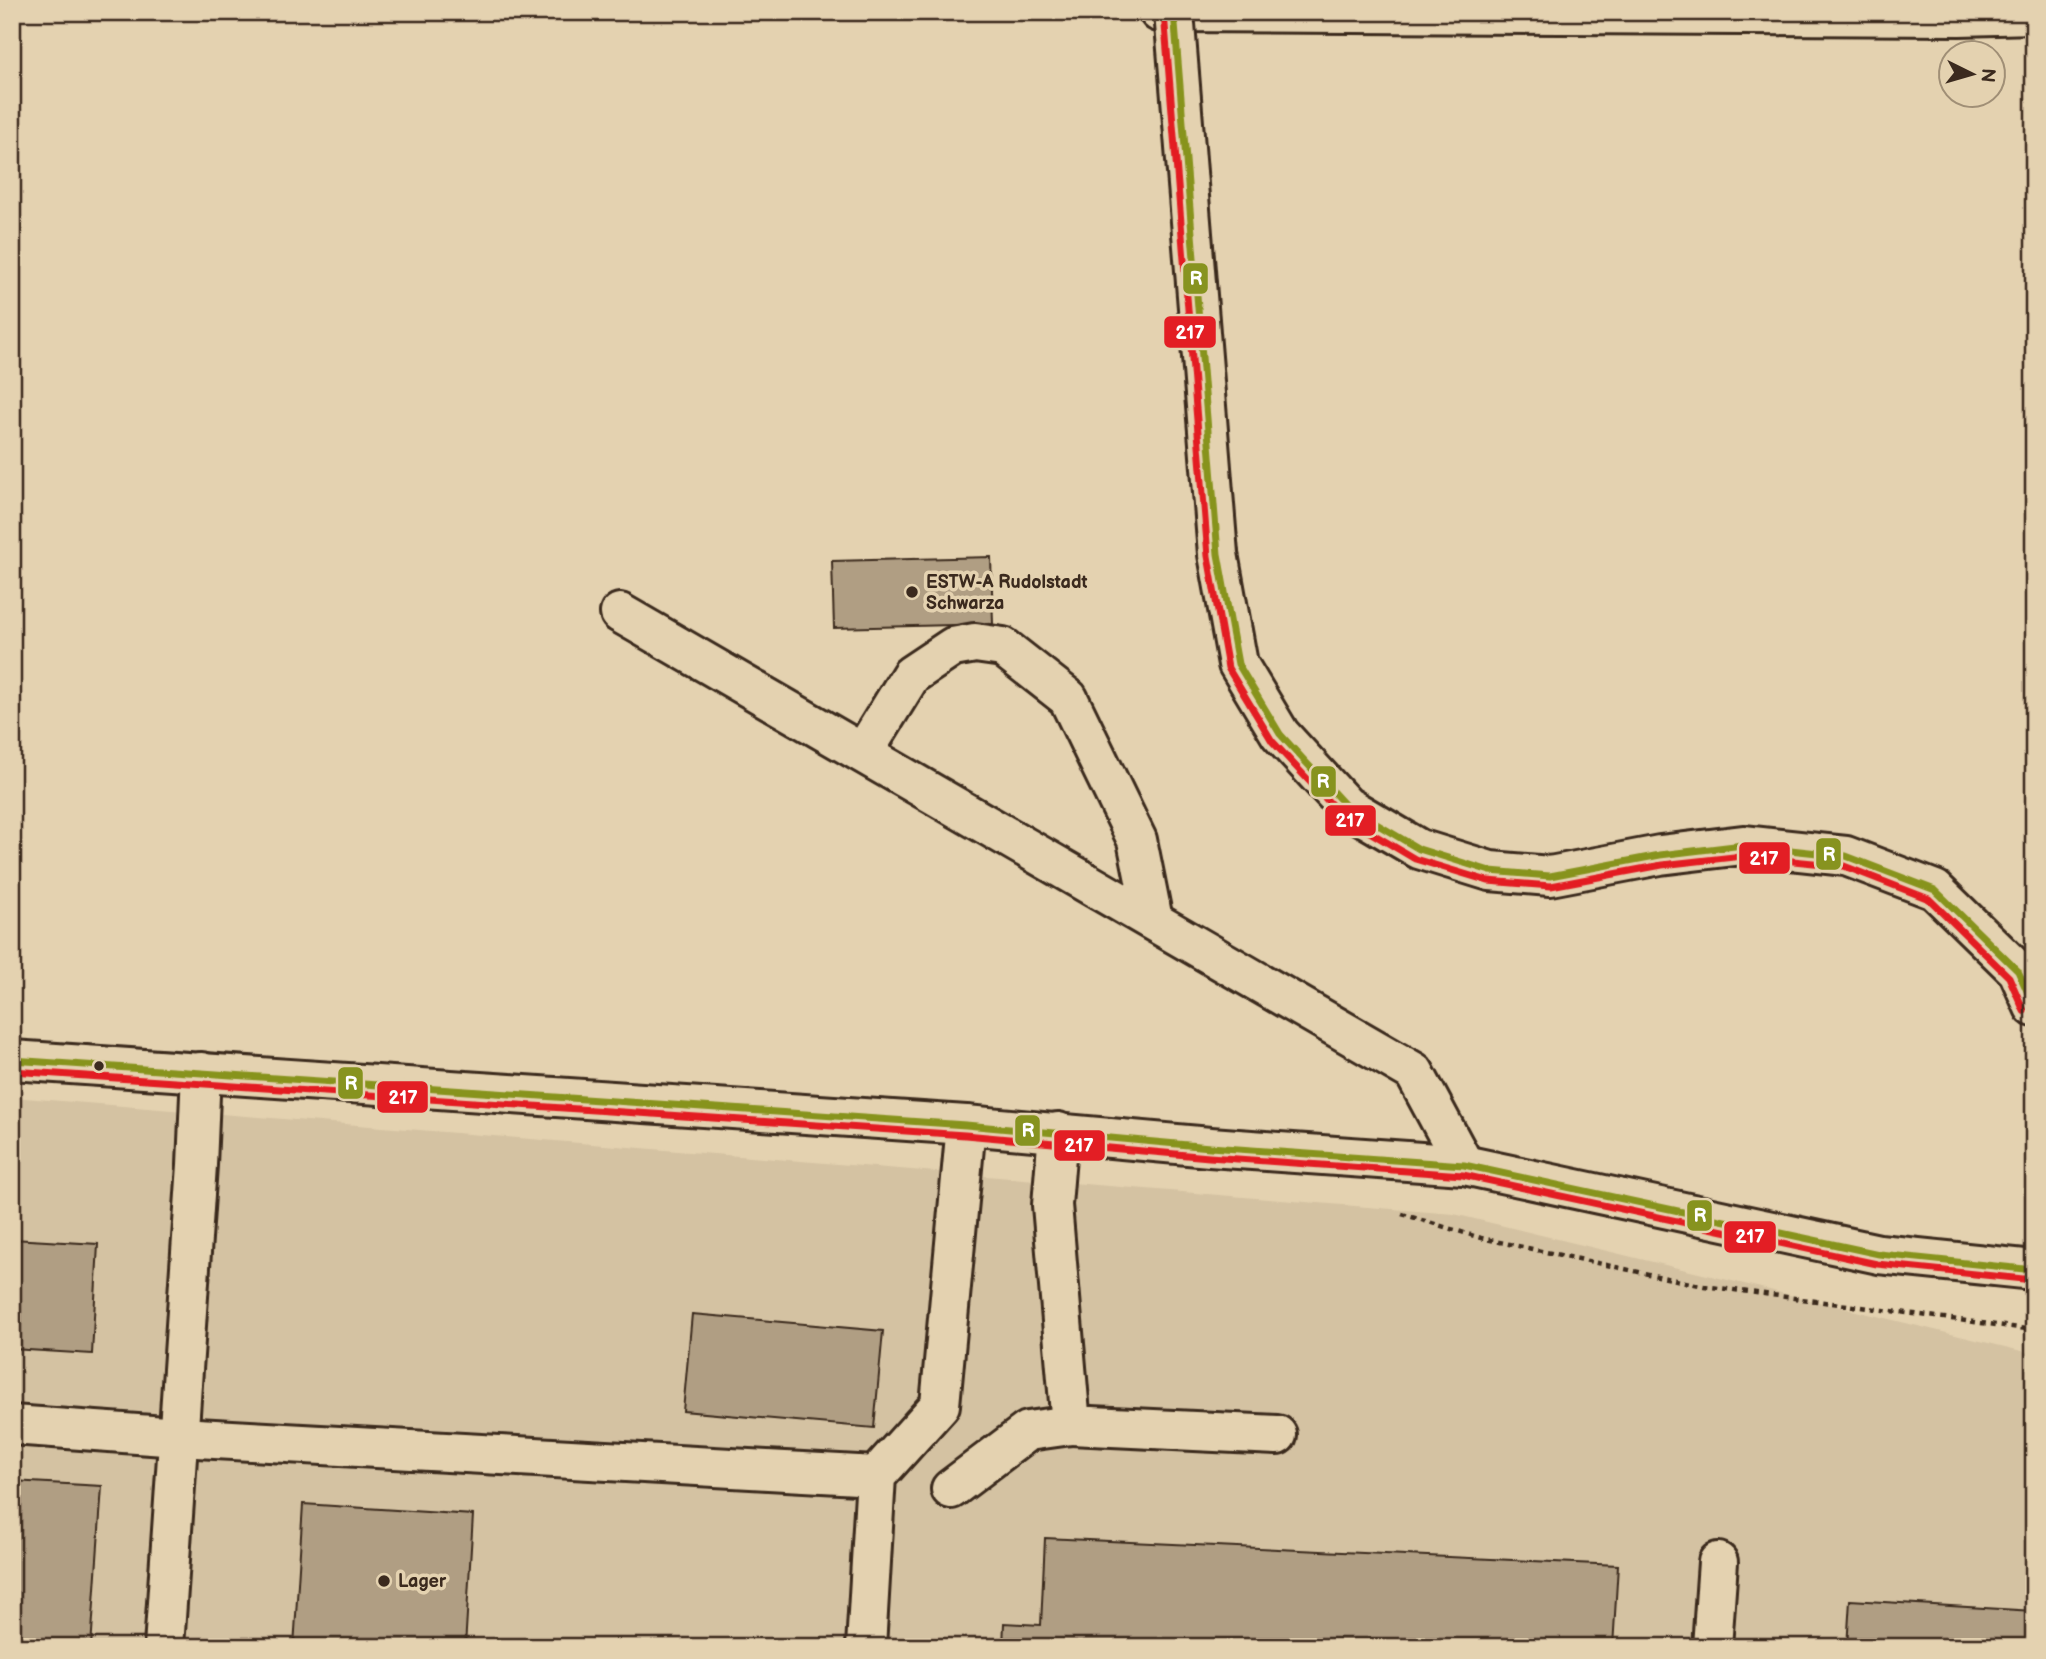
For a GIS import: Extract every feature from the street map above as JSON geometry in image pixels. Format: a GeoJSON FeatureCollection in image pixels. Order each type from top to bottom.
{"type":"FeatureCollection","features":[{"type":"Feature","properties":{"kind":"street"},"geometry":{"type":"LineString","coordinates":[[1159,12],[1945,16],[2034,14]]}},
{"type":"Feature","properties":{"kind":"street"},"geometry":{"type":"LineString","coordinates":[[1174,12],[1218,554],[1238,664],[1280,734],[1346,806],[1419,849],[1490,871],[1550,876],[1660,855],[1743,845],[1846,856],[1935,890],[2018,971],[2034,1007]]}},
{"type":"Feature","properties":{"kind":"street"},"geometry":{"type":"LineString","coordinates":[[621,613],[1414,1072],[1464,1165]]}},
{"type":"Feature","properties":{"kind":"street"},"geometry":{"type":"LineString","coordinates":[[863,753],[911,675],[953,647],[975,643],[1003,647],[1068,698],[1137,840],[1153,920]]}},
{"type":"Feature","properties":{"kind":"street"},"geometry":{"type":"LineString","coordinates":[[12,1060],[965,1125],[1210,1147],[1464,1165],[1879,1254],[2034,1270]]}},
{"type":"Feature","properties":{"kind":"street"},"geometry":{"type":"LineString","coordinates":[[164,1647],[201,1072]]}},
{"type":"Feature","properties":{"kind":"street"},"geometry":{"type":"LineString","coordinates":[[866,1647],[876,1476],[940,1405],[965,1125]]}},
{"type":"Feature","properties":{"kind":"street"},"geometry":{"type":"LineString","coordinates":[[1058,1132],[1052,1205],[1071,1424]]}},
{"type":"Feature","properties":{"kind":"street"},"geometry":{"type":"LineString","coordinates":[[12,1424],[179,1437],[876,1476]]}},
{"type":"Feature","properties":{"kind":"street"},"geometry":{"type":"LineString","coordinates":[[951,1489],[1028,1431],[1071,1424],[1276,1435]]}},
{"type":"Feature","properties":{"kind":"street"},"geometry":{"type":"LineString","coordinates":[[1712,1647],[1718,1562]]}},
{"type":"Feature","properties":{"kind":"path"},"geometry":{"type":"LineString","coordinates":[[12,698],[22,703]]}},
{"type":"Feature","properties":{"kind":"path"},"geometry":{"type":"LineString","coordinates":[[1371,1158],[1367,1203],[1481,1238],[1704,1286],[2034,1330]]}},
{"type":"Feature","properties":{"kind":"shaded area"},"geometry":{"type":"Polygon","coordinates":[[[12,1097],[1454,1214],[2034,1354],[2034,1647],[12,1647],[12,1097]]]}},
{"type":"Feature","properties":{"kind":"building","name":"ESTW-A Rudolstadt Schwarza"},"geometry":{"type":"Polygon","coordinates":[[[991,557],[993,624],[834,628],[832,561],[991,557]]]}},
{"type":"Feature","properties":{"kind":"building"},"geometry":{"type":"Polygon","coordinates":[[[12,614],[16,614],[13,655],[12,655],[12,614]]]}},
{"type":"Feature","properties":{"kind":"building"},"geometry":{"type":"Polygon","coordinates":[[[12,1239],[98,1244],[92,1354],[12,1349],[12,1239]]]}},
{"type":"Feature","properties":{"kind":"building"},"geometry":{"type":"Polygon","coordinates":[[[692,1314],[883,1331],[874,1428],[683,1411],[692,1314]]]}},
{"type":"Feature","properties":{"kind":"building"},"geometry":{"type":"Polygon","coordinates":[[[12,1481],[102,1486],[91,1647],[12,1647],[12,1481]]]}},
{"type":"Feature","properties":{"kind":"building","name":"Lager"},"geometry":{"type":"Polygon","coordinates":[[[303,1504],[473,1515],[465,1647],[294,1647],[303,1504]]]}},
{"type":"Feature","properties":{"kind":"building"},"geometry":{"type":"Polygon","coordinates":[[[1045,1538],[1618,1565],[1613,1647],[1003,1647],[1004,1623],[1041,1625],[1045,1538]]]}},
{"type":"Feature","properties":{"kind":"building"},"geometry":{"type":"Polygon","coordinates":[[[1850,1600],[2034,1611],[2034,1647],[1847,1647],[1850,1600]]]}},
{"type":"Feature","properties":{"kind":"transit line","name":"R"},"geometry":{"type":"LineString","coordinates":[[1174,12],[1218,554],[1238,664],[1280,734],[1346,806],[1419,849],[1490,871],[1550,876],[1660,855],[1743,845],[1846,856],[1935,890],[2018,971],[2034,1006]]}},
{"type":"Feature","properties":{"kind":"transit line","name":"217"},"geometry":{"type":"LineString","coordinates":[[1164,13],[1208,556],[1228,668],[1272,741],[1341,815],[1415,859],[1488,881],[1551,886],[1662,865],[1743,856],[1844,866],[1929,899],[2009,977],[2024,1011]]}},
{"type":"Feature","properties":{"kind":"transit line","name":"R"},"geometry":{"type":"LineString","coordinates":[[12,1060],[966,1125],[1210,1147],[1464,1165],[1879,1254],[2034,1270]]}},
{"type":"Feature","properties":{"kind":"transit line","name":"217"},"geometry":{"type":"LineString","coordinates":[[12,1071],[965,1135],[1209,1157],[1463,1175],[1877,1264],[2033,1280]]}},
{"type":"Feature","properties":{"kind":"place","name":"ESTW-A Rudolstadt Schwarza"},"geometry":{"type":"Point","coordinates":[912,592]}},
{"type":"Feature","properties":{"kind":"place","name":"Lager"},"geometry":{"type":"Point","coordinates":[384,1581]}}]}
